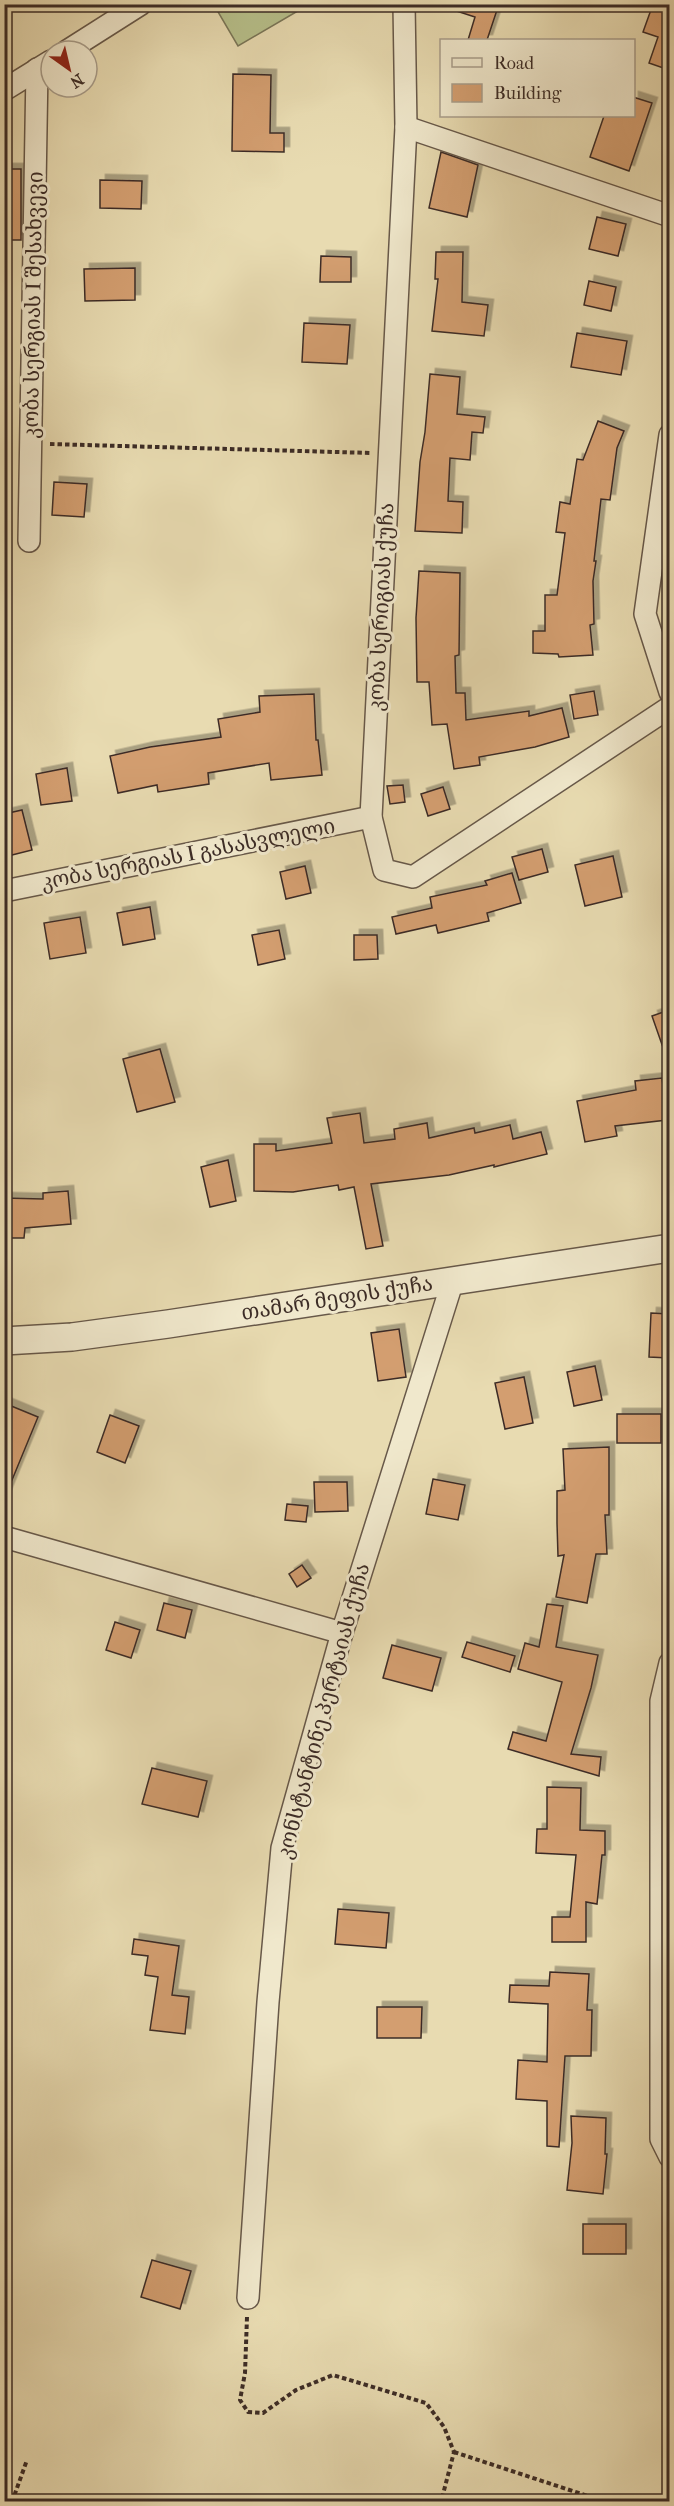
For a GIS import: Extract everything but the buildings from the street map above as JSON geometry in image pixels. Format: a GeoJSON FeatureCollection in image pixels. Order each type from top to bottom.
{"type":"FeatureCollection","features":[{"type":"Feature","properties":{"kind":"street"},"geometry":{"type":"LineString","coordinates":[[86,39],[141,4]]}},
{"type":"Feature","properties":{"kind":"street","name":"კობა სერიგიას ქუჩა"},"geometry":{"type":"LineString","coordinates":[[404,4],[406,128],[370,817],[384,870],[413,877],[669,707]]}},
{"type":"Feature","properties":{"kind":"street"},"geometry":{"type":"LineString","coordinates":[[4,90],[39,68]]}},
{"type":"Feature","properties":{"kind":"street","name":"კობა სერგიას I შესახვევი"},"geometry":{"type":"LineString","coordinates":[[29,541],[43,99]]}},
{"type":"Feature","properties":{"kind":"street"},"geometry":{"type":"LineString","coordinates":[[406,128],[669,216]]}},
{"type":"Feature","properties":{"kind":"street"},"geometry":{"type":"LineString","coordinates":[[669,435],[645,614],[669,692]]}},
{"type":"Feature","properties":{"kind":"street","name":"კობა სერგიას I გასასვლელი"},"geometry":{"type":"LineString","coordinates":[[4,891],[370,817]]}},
{"type":"Feature","properties":{"kind":"street","name":"თამარ მეფის ქუჩა"},"geometry":{"type":"LineString","coordinates":[[4,1341],[72,1337],[168,1324],[669,1248]]}},
{"type":"Feature","properties":{"kind":"street","name":"კონსტანტინე პერტაიას ქუჩა"},"geometry":{"type":"LineString","coordinates":[[248,2298],[268,2002],[282,1848],[342,1634],[453,1280]]}},
{"type":"Feature","properties":{"kind":"street"},"geometry":{"type":"LineString","coordinates":[[4,1537],[342,1634]]}},
{"type":"Feature","properties":{"kind":"street"},"geometry":{"type":"LineString","coordinates":[[669,1663],[665,1702],[661,2139],[669,2157]]}},
{"type":"Feature","properties":{"kind":"path"},"geometry":{"type":"LineString","coordinates":[[31,444],[389,453]]}},
{"type":"Feature","properties":{"kind":"path"},"geometry":{"type":"LineString","coordinates":[[248,2298],[244,2373],[240,2400],[248,2412],[263,2413],[296,2390],[333,2375],[426,2403],[444,2427],[454,2452],[441,2502]]}},
{"type":"Feature","properties":{"kind":"path"},"geometry":{"type":"LineString","coordinates":[[454,2452],[606,2502]]}},
{"type":"Feature","properties":{"kind":"path"},"geometry":{"type":"LineString","coordinates":[[12,2502],[27,2460]]}},
{"type":"Feature","properties":{"kind":"green space"},"geometry":{"type":"Polygon","coordinates":[[[214,4],[308,5],[238,46],[214,4]]]}}]}
